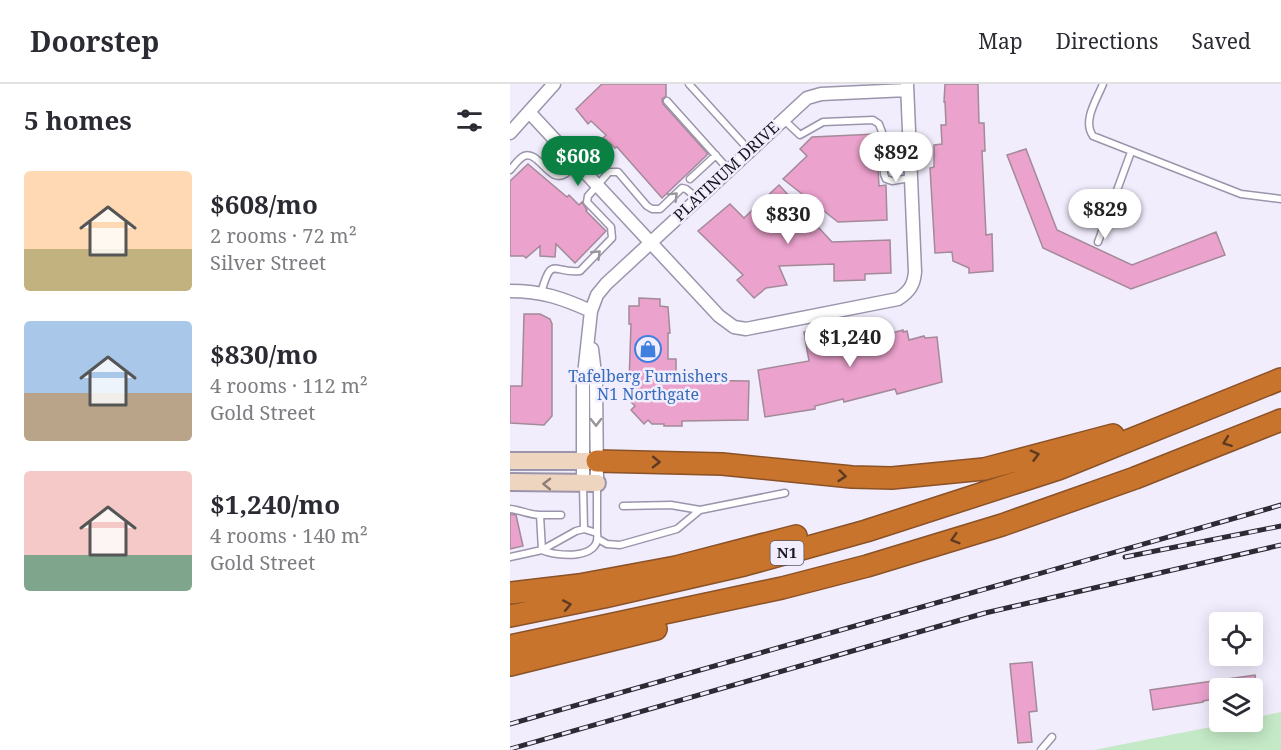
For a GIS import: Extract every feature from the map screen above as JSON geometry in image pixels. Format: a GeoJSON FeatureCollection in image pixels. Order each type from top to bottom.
{"type":"FeatureCollection","features":[{"type":"Feature","properties":{"kind":"highway","name":"N1"},"geometry":{"type":"LineString","coordinates":[[510,616],[744,565],[866,531],[1058,469],[1281,379]]}},
{"type":"Feature","properties":{"kind":"highway"},"geometry":{"type":"LineString","coordinates":[[590,461],[722,464],[852,477],[904,477],[984,469],[1194,414]]}},
{"type":"Feature","properties":{"kind":"highway","name":"N1"},"geometry":{"type":"LineString","coordinates":[[510,646],[782,588],[867,566],[1011,522],[1135,478],[1281,420]]}},
{"type":"Feature","properties":{"kind":"highway"},"geometry":{"type":"LineString","coordinates":[[513,592],[579,585],[676,567],[854,520],[978,483],[1058,469]]}},
{"type":"Feature","properties":{"kind":"highway"},"geometry":{"type":"LineString","coordinates":[[510,665],[721,613],[782,588]]}},
{"type":"Feature","properties":{"kind":"street"},"geometry":{"type":"LineString","coordinates":[[510,133],[555,84]]}},
{"type":"Feature","properties":{"kind":"street"},"geometry":{"type":"LineString","coordinates":[[529,112],[719,316],[734,327],[746,328],[898,299],[911,288],[915,272],[907,87]]}},
{"type":"Feature","properties":{"kind":"street","name":"PLATINUM DRIVE"},"geometry":{"type":"LineString","coordinates":[[590,317],[597,295],[606,284],[807,98],[821,94],[907,87]]}},
{"type":"Feature","properties":{"kind":"street"},"geometry":{"type":"LineString","coordinates":[[510,291],[541,293],[590,317],[596,382],[590,483],[510,482]]}},
{"type":"Feature","properties":{"kind":"street"},"geometry":{"type":"LineString","coordinates":[[510,460],[590,461]]}},
{"type":"Feature","properties":{"kind":"lane"},"geometry":{"type":"LineString","coordinates":[[689,84],[749,150]]}},
{"type":"Feature","properties":{"kind":"lane"},"geometry":{"type":"LineString","coordinates":[[1103,84],[1088,123],[1093,136],[1241,194],[1281,199]]}},
{"type":"Feature","properties":{"kind":"lane"},"geometry":{"type":"LineString","coordinates":[[667,101],[728,169]]}},
{"type":"Feature","properties":{"kind":"lane"},"geometry":{"type":"LineString","coordinates":[[783,119],[800,135],[823,122],[873,120],[879,124],[882,132],[886,179],[892,181],[911,178]]}},
{"type":"Feature","properties":{"kind":"lane"},"geometry":{"type":"LineString","coordinates":[[1098,242],[1131,152]]}},
{"type":"Feature","properties":{"kind":"lane"},"geometry":{"type":"LineString","coordinates":[[510,170],[521,157],[527,155],[532,156],[554,174],[560,176],[576,163]]}},
{"type":"Feature","properties":{"kind":"lane"},"geometry":{"type":"LineString","coordinates":[[690,179],[716,155]]}},
{"type":"Feature","properties":{"kind":"lane"},"geometry":{"type":"LineString","coordinates":[[541,293],[547,274],[551,270],[563,268],[573,272],[580,271],[612,238],[611,227],[587,202],[588,196],[609,172],[614,170],[618,172],[652,209],[660,209],[682,188],[697,198]]}},
{"type":"Feature","properties":{"kind":"lane"},"geometry":{"type":"LineString","coordinates":[[584,529],[590,483]]}},
{"type":"Feature","properties":{"kind":"lane"},"geometry":{"type":"LineString","coordinates":[[542,550],[549,553],[584,553],[594,546],[597,536],[590,483]]}},
{"type":"Feature","properties":{"kind":"lane"},"geometry":{"type":"LineString","coordinates":[[623,506],[671,505],[700,510],[785,493]]}},
{"type":"Feature","properties":{"kind":"lane"},"geometry":{"type":"LineString","coordinates":[[510,509],[528,515],[561,515]]}},
{"type":"Feature","properties":{"kind":"lane"},"geometry":{"type":"LineString","coordinates":[[510,557],[542,550],[584,529],[608,544],[620,544],[666,533],[677,529],[700,510]]}},
{"type":"Feature","properties":{"kind":"lane"},"geometry":{"type":"LineString","coordinates":[[540,515],[542,550]]}},
{"type":"Feature","properties":{"kind":"lane"},"geometry":{"type":"LineString","coordinates":[[1041,750],[1052,737]]}},
{"type":"Feature","properties":{"kind":"green space"},"geometry":{"type":"Polygon","coordinates":[[[1281,712],[1281,750],[1094,750],[1209,727],[1209,732],[1263,732],[1263,716],[1281,712]]]}},
{"type":"Feature","properties":{"kind":"building"},"geometry":{"type":"Polygon","coordinates":[[[602,84],[666,84],[663,104],[708,154],[662,198],[617,147],[615,148],[610,143],[597,155],[592,150],[606,135],[591,121],[588,124],[576,109],[602,84]]]}},
{"type":"Feature","properties":{"kind":"building"},"geometry":{"type":"Polygon","coordinates":[[[945,84],[978,84],[979,123],[984,123],[985,151],[982,151],[986,235],[992,234],[993,271],[969,273],[969,268],[953,261],[952,252],[935,253],[930,168],[934,167],[934,145],[942,144],[941,125],[946,125],[945,84]]]}},
{"type":"Feature","properties":{"kind":"building"},"geometry":{"type":"Polygon","coordinates":[[[876,134],[879,186],[886,185],[887,220],[838,222],[783,179],[807,156],[800,149],[812,137],[876,134]]]}},
{"type":"Feature","properties":{"kind":"building"},"geometry":{"type":"Polygon","coordinates":[[[1026,149],[1057,230],[1132,265],[1216,232],[1225,255],[1131,289],[1043,248],[1007,155],[1026,149]]]}},
{"type":"Feature","properties":{"kind":"building"},"geometry":{"type":"Polygon","coordinates":[[[528,164],[567,197],[569,195],[579,205],[582,202],[586,211],[606,231],[575,263],[556,244],[555,257],[540,256],[540,246],[526,258],[510,256],[510,181],[528,164]]]}},
{"type":"Feature","properties":{"kind":"building"},"geometry":{"type":"Polygon","coordinates":[[[779,185],[832,242],[890,240],[891,273],[865,274],[865,280],[834,281],[834,264],[779,266],[787,285],[766,288],[754,298],[737,280],[743,275],[698,231],[730,204],[744,218],[779,185]]]}},
{"type":"Feature","properties":{"kind":"building"},"geometry":{"type":"Polygon","coordinates":[[[639,298],[660,299],[660,306],[668,307],[670,333],[668,333],[668,359],[676,359],[676,379],[749,381],[748,420],[682,421],[682,426],[664,426],[664,424],[652,424],[648,420],[644,424],[631,410],[635,406],[631,402],[631,383],[629,383],[631,324],[629,324],[629,306],[639,306],[639,298]]]}},
{"type":"Feature","properties":{"kind":"building"},"geometry":{"type":"Polygon","coordinates":[[[524,314],[540,314],[550,319],[552,324],[552,416],[544,425],[510,423],[510,386],[522,386],[524,314]]]}},
{"type":"Feature","properties":{"kind":"building"},"geometry":{"type":"Polygon","coordinates":[[[872,319],[877,337],[903,330],[903,332],[907,331],[909,340],[924,336],[925,338],[937,337],[942,382],[897,394],[895,389],[844,402],[843,399],[815,406],[815,409],[765,417],[758,370],[809,361],[804,332],[872,319]]]}},
{"type":"Feature","properties":{"kind":"building"},"geometry":{"type":"Polygon","coordinates":[[[510,514],[516,515],[523,546],[510,549],[510,514]]]}},
{"type":"Feature","properties":{"kind":"building"},"geometry":{"type":"Polygon","coordinates":[[[1032,662],[1037,711],[1029,712],[1032,742],[1018,743],[1010,664],[1032,662]]]}},
{"type":"Feature","properties":{"kind":"building"},"geometry":{"type":"Polygon","coordinates":[[[1255,675],[1255,678],[1234,678],[1255,675]]]}},
{"type":"Feature","properties":{"kind":"building"},"geometry":{"type":"Polygon","coordinates":[[[1209,682],[1209,700],[1153,710],[1150,690],[1209,682]]]}},
{"type":"Feature","properties":{"kind":"railway"},"geometry":{"type":"LineString","coordinates":[[510,724],[1281,505]]}},
{"type":"Feature","properties":{"kind":"railway"},"geometry":{"type":"LineString","coordinates":[[1125,557],[1281,526]]}},
{"type":"Feature","properties":{"kind":"railway"},"geometry":{"type":"LineString","coordinates":[[510,749],[985,613],[1281,545]]}},
{"type":"Feature","properties":{"kind":"place","name":"Tafelberg Furnishers N1 Northgate"},"geometry":{"type":"Point","coordinates":[648,349]}}]}
